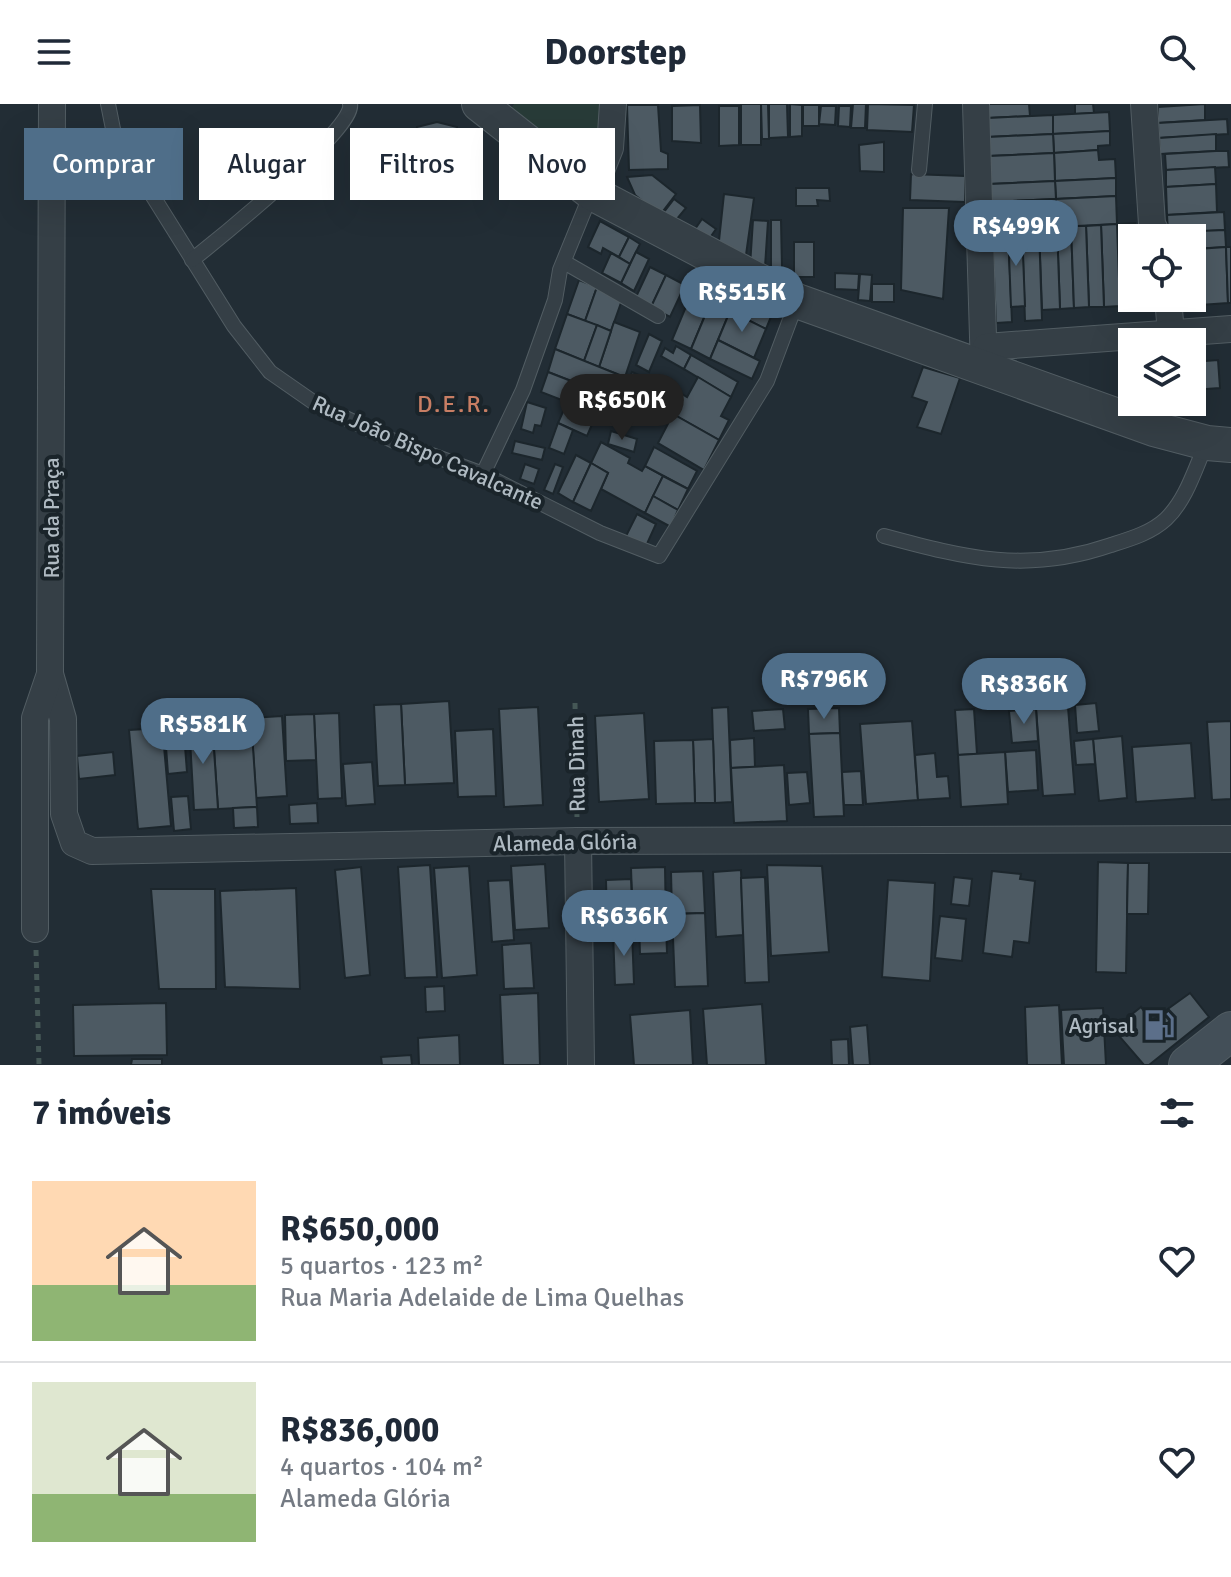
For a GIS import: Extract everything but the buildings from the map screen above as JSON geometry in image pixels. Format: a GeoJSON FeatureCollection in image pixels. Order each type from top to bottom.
{"type":"FeatureCollection","features":[{"type":"Feature","properties":{"kind":"main road"},"geometry":{"type":"LineString","coordinates":[[1188,1065],[1231,1031]]}},
{"type":"Feature","properties":{"kind":"street","name":"Rua da Praça"},"geometry":{"type":"LineString","coordinates":[[35,929],[35,718],[50,674],[52,104]]}},
{"type":"Feature","properties":{"kind":"street"},"geometry":{"type":"LineString","coordinates":[[479,104],[509,128]]}},
{"type":"Feature","properties":{"kind":"street"},"geometry":{"type":"LineString","coordinates":[[611,128],[613,104]]}},
{"type":"Feature","properties":{"kind":"street"},"geometry":{"type":"LineString","coordinates":[[976,104],[985,358]]}},
{"type":"Feature","properties":{"kind":"street"},"geometry":{"type":"LineString","coordinates":[[1144,104],[1152,224]]}},
{"type":"Feature","properties":{"kind":"street"},"geometry":{"type":"LineString","coordinates":[[605,200],[797,301],[985,358],[1118,404]]}},
{"type":"Feature","properties":{"kind":"street"},"geometry":{"type":"LineString","coordinates":[[1206,332],[1231,329]]}},
{"type":"Feature","properties":{"kind":"street"},"geometry":{"type":"LineString","coordinates":[[985,358],[1118,342]]}},
{"type":"Feature","properties":{"kind":"street"},"geometry":{"type":"LineString","coordinates":[[1152,416],[1219,444]]}},
{"type":"Feature","properties":{"kind":"street","name":"Alameda Glória"},"geometry":{"type":"LineString","coordinates":[[50,674],[63,719],[64,814],[74,843],[84,849],[578,841],[1231,839]]}},
{"type":"Feature","properties":{"kind":"street","name":"Rua Dinah"},"geometry":{"type":"LineString","coordinates":[[578,841],[581,1065]]}},
{"type":"Feature","properties":{"kind":"lane","name":"Rua João Bispo Cavalcante"},"geometry":{"type":"LineString","coordinates":[[108,104],[114,134],[234,326],[270,372],[316,404],[355,423],[483,474],[600,533],[659,556],[767,381],[797,301]]}},
{"type":"Feature","properties":{"kind":"lane"},"geometry":{"type":"LineString","coordinates":[[192,260],[240,222],[327,139],[348,117],[350,104]]}},
{"type":"Feature","properties":{"kind":"lane"},"geometry":{"type":"LineString","coordinates":[[919,170],[925,104]]}},
{"type":"Feature","properties":{"kind":"lane"},"geometry":{"type":"LineString","coordinates":[[483,474],[523,390],[564,262],[589,200]]}},
{"type":"Feature","properties":{"kind":"lane"},"geometry":{"type":"LineString","coordinates":[[564,262],[658,316]]}},
{"type":"Feature","properties":{"kind":"lane"},"geometry":{"type":"LineString","coordinates":[[884,536],[1000,562],[1046,561],[1097,550],[1150,530],[1166,518],[1219,444]]}},
{"type":"Feature","properties":{"kind":"path","name":"Rua Dinah"},"geometry":{"type":"LineString","coordinates":[[575,703],[578,841]]}},
{"type":"Feature","properties":{"kind":"path"},"geometry":{"type":"LineString","coordinates":[[35,929],[39,1065]]}},
{"type":"Feature","properties":{"kind":"green space"},"geometry":{"type":"Polygon","coordinates":[[[514,104],[602,104],[603,128],[526,128],[508,114],[514,104]]]}},
{"type":"Feature","properties":{"kind":"place","name":"Agrisal"},"geometry":{"type":"Point","coordinates":[1159,1025]}},
{"type":"Feature","properties":{"kind":"district","name":"D.E.R."},"geometry":{"type":"Point","coordinates":[454,404]}}]}
